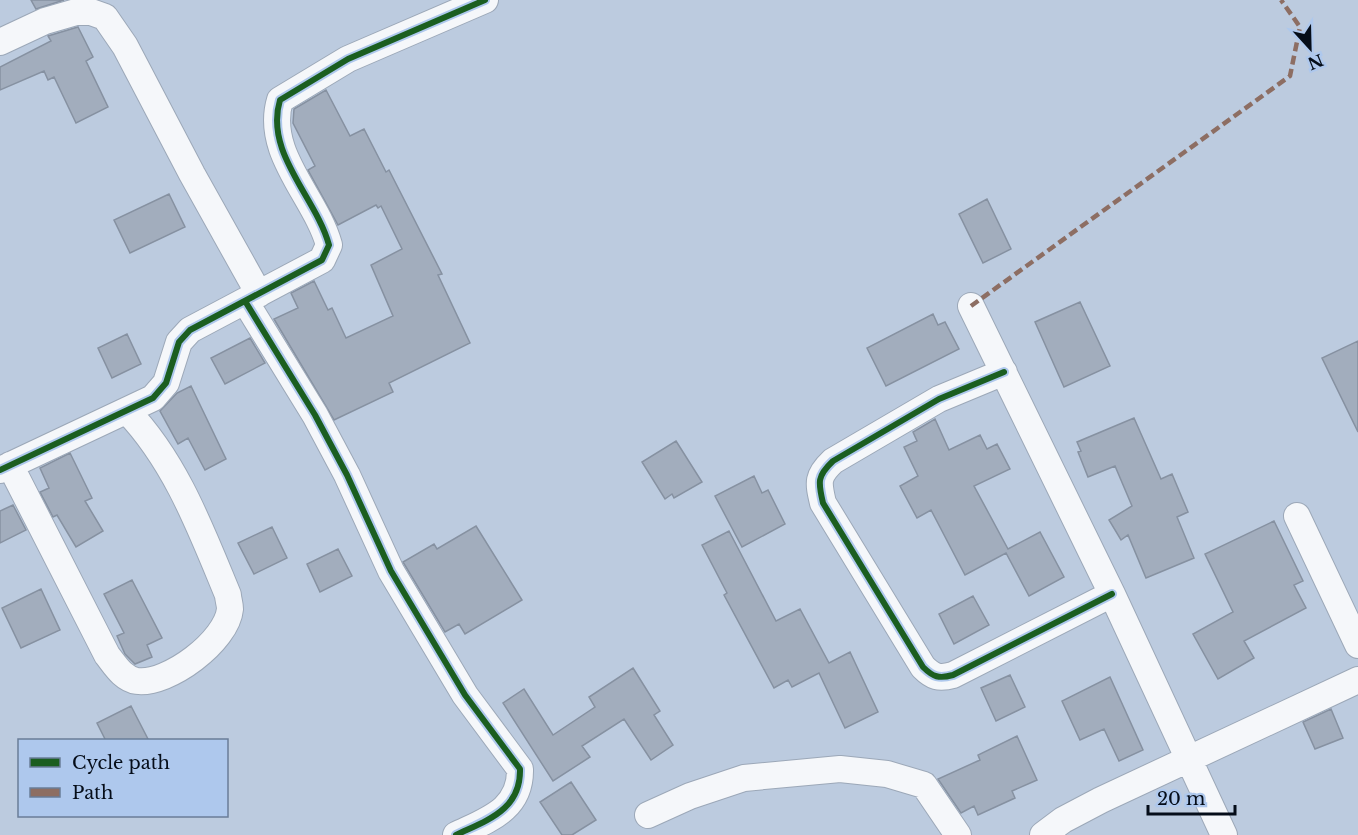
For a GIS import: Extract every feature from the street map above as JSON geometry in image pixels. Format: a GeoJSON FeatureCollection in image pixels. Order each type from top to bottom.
{"type":"FeatureCollection","features":[{"type":"Feature","properties":{"kind":"street"},"geometry":{"type":"LineString","coordinates":[[127,411],[150,435],[166,459],[228,595],[230,609],[208,647],[175,671],[150,681],[136,681],[123,675],[107,655],[5,467],[153,398],[166,383],[180,342],[190,330],[322,260],[329,245],[290,166],[279,138],[275,116],[280,100],[348,59],[485,0]]}},
{"type":"Feature","properties":{"kind":"street"},"geometry":{"type":"LineString","coordinates":[[0,42],[45,21],[76,12],[91,12],[105,17],[124,46],[192,174],[252,297],[347,475],[391,571],[465,695],[520,770],[520,784],[514,801],[489,819],[456,835]]}},
{"type":"Feature","properties":{"kind":"street"},"geometry":{"type":"LineString","coordinates":[[971,306],[1112,594],[1224,835]]}},
{"type":"Feature","properties":{"kind":"street"},"geometry":{"type":"LineString","coordinates":[[1004,372],[939,399],[833,461],[822,472],[819,486],[823,503],[923,667],[931,675],[941,678],[953,675],[1112,594]]}},
{"type":"Feature","properties":{"kind":"street"},"geometry":{"type":"LineString","coordinates":[[1297,516],[1358,645]]}},
{"type":"Feature","properties":{"kind":"street"},"geometry":{"type":"LineString","coordinates":[[1043,835],[1063,820],[1101,800],[1358,680]]}},
{"type":"Feature","properties":{"kind":"street"},"geometry":{"type":"LineString","coordinates":[[648,815],[744,778],[840,769],[887,774],[924,785],[958,835]]}},
{"type":"Feature","properties":{"kind":"building"},"geometry":{"type":"Polygon","coordinates":[[[31,0],[64,0],[36,9],[31,0]]]}},
{"type":"Feature","properties":{"kind":"building"},"geometry":{"type":"Polygon","coordinates":[[[78,27],[93,57],[86,61],[108,107],[76,123],[54,77],[48,80],[44,71],[0,90],[0,67],[51,41],[48,36],[78,27]]]}},
{"type":"Feature","properties":{"kind":"building"},"geometry":{"type":"Polygon","coordinates":[[[326,90],[350,136],[364,129],[386,172],[389,170],[442,274],[438,275],[470,343],[389,383],[393,392],[334,420],[274,319],[298,308],[291,293],[314,281],[328,310],[332,308],[346,338],[393,316],[371,265],[402,249],[381,206],[378,208],[376,205],[338,225],[308,170],[315,166],[293,123],[294,109],[326,90]]]}},
{"type":"Feature","properties":{"kind":"building"},"geometry":{"type":"Polygon","coordinates":[[[169,194],[185,227],[130,253],[114,220],[169,194]]]}},
{"type":"Feature","properties":{"kind":"building"},"geometry":{"type":"Polygon","coordinates":[[[987,199],[1011,249],[983,263],[959,214],[987,199]]]}},
{"type":"Feature","properties":{"kind":"building"},"geometry":{"type":"Polygon","coordinates":[[[1080,302],[1110,366],[1064,387],[1035,322],[1080,302]]]}},
{"type":"Feature","properties":{"kind":"building"},"geometry":{"type":"Polygon","coordinates":[[[933,314],[938,325],[945,322],[959,349],[886,386],[867,348],[933,314]]]}},
{"type":"Feature","properties":{"kind":"building"},"geometry":{"type":"Polygon","coordinates":[[[127,334],[141,364],[112,378],[98,348],[127,334]]]}},
{"type":"Feature","properties":{"kind":"building"},"geometry":{"type":"Polygon","coordinates":[[[250,338],[265,363],[225,384],[211,358],[250,338]]]}},
{"type":"Feature","properties":{"kind":"building"},"geometry":{"type":"Polygon","coordinates":[[[1358,341],[1358,432],[1322,358],[1358,341]]]}},
{"type":"Feature","properties":{"kind":"building"},"geometry":{"type":"Polygon","coordinates":[[[191,386],[226,459],[205,470],[188,438],[178,444],[160,411],[177,393],[191,386]]]}},
{"type":"Feature","properties":{"kind":"building"},"geometry":{"type":"Polygon","coordinates":[[[1134,418],[1161,479],[1172,474],[1188,512],[1177,517],[1194,558],[1146,578],[1128,535],[1121,540],[1109,520],[1132,506],[1115,466],[1088,477],[1078,452],[1081,451],[1077,442],[1134,418]]]}},
{"type":"Feature","properties":{"kind":"building"},"geometry":{"type":"Polygon","coordinates":[[[935,419],[949,450],[980,435],[987,449],[997,444],[1010,469],[974,486],[1008,549],[1040,532],[1064,577],[1029,596],[1006,553],[965,575],[931,510],[917,518],[900,486],[918,476],[904,447],[917,441],[913,432],[935,419]]]}},
{"type":"Feature","properties":{"kind":"building"},"geometry":{"type":"Polygon","coordinates":[[[676,441],[702,482],[674,498],[672,494],[665,499],[642,462],[676,441]]]}},
{"type":"Feature","properties":{"kind":"building"},"geometry":{"type":"Polygon","coordinates":[[[70,453],[92,498],[85,501],[103,531],[76,547],[57,515],[53,517],[40,492],[49,488],[40,468],[70,453]]]}},
{"type":"Feature","properties":{"kind":"building"},"geometry":{"type":"Polygon","coordinates":[[[754,476],[762,493],[768,490],[785,524],[742,547],[715,496],[754,476]]]}},
{"type":"Feature","properties":{"kind":"building"},"geometry":{"type":"Polygon","coordinates":[[[13,505],[26,530],[0,543],[0,511],[13,505]]]}},
{"type":"Feature","properties":{"kind":"building"},"geometry":{"type":"Polygon","coordinates":[[[1274,521],[1303,581],[1294,585],[1306,608],[1244,641],[1254,658],[1218,679],[1193,634],[1233,612],[1205,554],[1274,521]]]}},
{"type":"Feature","properties":{"kind":"building"},"geometry":{"type":"Polygon","coordinates":[[[476,526],[522,600],[465,634],[459,624],[445,632],[403,562],[434,544],[437,549],[476,526]]]}},
{"type":"Feature","properties":{"kind":"building"},"geometry":{"type":"Polygon","coordinates":[[[272,527],[287,558],[254,574],[238,543],[272,527]]]}},
{"type":"Feature","properties":{"kind":"building"},"geometry":{"type":"Polygon","coordinates":[[[729,531],[776,621],[800,609],[829,663],[850,652],[878,712],[845,728],[819,673],[792,687],[788,680],[774,688],[724,595],[727,593],[702,545],[729,531]]]}},
{"type":"Feature","properties":{"kind":"building"},"geometry":{"type":"Polygon","coordinates":[[[338,549],[352,576],[320,592],[307,564],[338,549]]]}},
{"type":"Feature","properties":{"kind":"building"},"geometry":{"type":"Polygon","coordinates":[[[132,580],[162,638],[147,645],[152,657],[135,664],[125,654],[117,636],[124,633],[104,594],[132,580]]]}},
{"type":"Feature","properties":{"kind":"building"},"geometry":{"type":"Polygon","coordinates":[[[41,589],[60,630],[21,648],[2,608],[41,589]]]}},
{"type":"Feature","properties":{"kind":"building"},"geometry":{"type":"Polygon","coordinates":[[[973,596],[989,625],[954,644],[939,614],[973,596]]]}},
{"type":"Feature","properties":{"kind":"building"},"geometry":{"type":"Polygon","coordinates":[[[633,668],[660,711],[654,715],[673,745],[651,760],[624,719],[582,746],[590,757],[553,781],[503,703],[524,689],[553,735],[595,707],[589,697],[633,668]]]}},
{"type":"Feature","properties":{"kind":"building"},"geometry":{"type":"Polygon","coordinates":[[[1010,675],[1025,707],[996,721],[981,688],[1010,675]]]}},
{"type":"Feature","properties":{"kind":"building"},"geometry":{"type":"Polygon","coordinates":[[[1110,677],[1143,750],[1119,761],[1104,729],[1080,740],[1062,701],[1110,677]]]}},
{"type":"Feature","properties":{"kind":"building"},"geometry":{"type":"Polygon","coordinates":[[[131,706],[148,739],[105,739],[97,723],[131,706]]]}},
{"type":"Feature","properties":{"kind":"building"},"geometry":{"type":"Polygon","coordinates":[[[1331,709],[1343,738],[1315,749],[1303,722],[1331,709]]]}},
{"type":"Feature","properties":{"kind":"building"},"geometry":{"type":"Polygon","coordinates":[[[1017,736],[1037,780],[1012,791],[1015,798],[978,815],[974,806],[961,813],[938,779],[980,760],[978,755],[1017,736]]]}},
{"type":"Feature","properties":{"kind":"building"},"geometry":{"type":"Polygon","coordinates":[[[571,782],[596,820],[572,835],[562,835],[540,802],[571,782]]]}},
{"type":"Feature","properties":{"kind":"marked path"},"geometry":{"type":"LineString","coordinates":[[971,306],[1290,76],[1300,27],[1281,0]]}},
{"type":"Feature","properties":{"kind":"cycle path"},"geometry":{"type":"LineString","coordinates":[[0,470],[153,398],[166,383],[179,342],[190,330],[322,260],[329,245],[323,227],[285,157],[279,138],[277,119],[280,100],[348,59],[485,0]]}},
{"type":"Feature","properties":{"kind":"cycle path"},"geometry":{"type":"LineString","coordinates":[[245,301],[315,415],[347,475],[391,571],[465,695],[520,769],[519,783],[508,804],[490,818],[456,835]]}},
{"type":"Feature","properties":{"kind":"cycle path"},"geometry":{"type":"LineString","coordinates":[[1004,372],[939,399],[833,461],[821,475],[820,490],[823,503],[923,667],[936,676],[953,675],[1112,594]]}}]}
